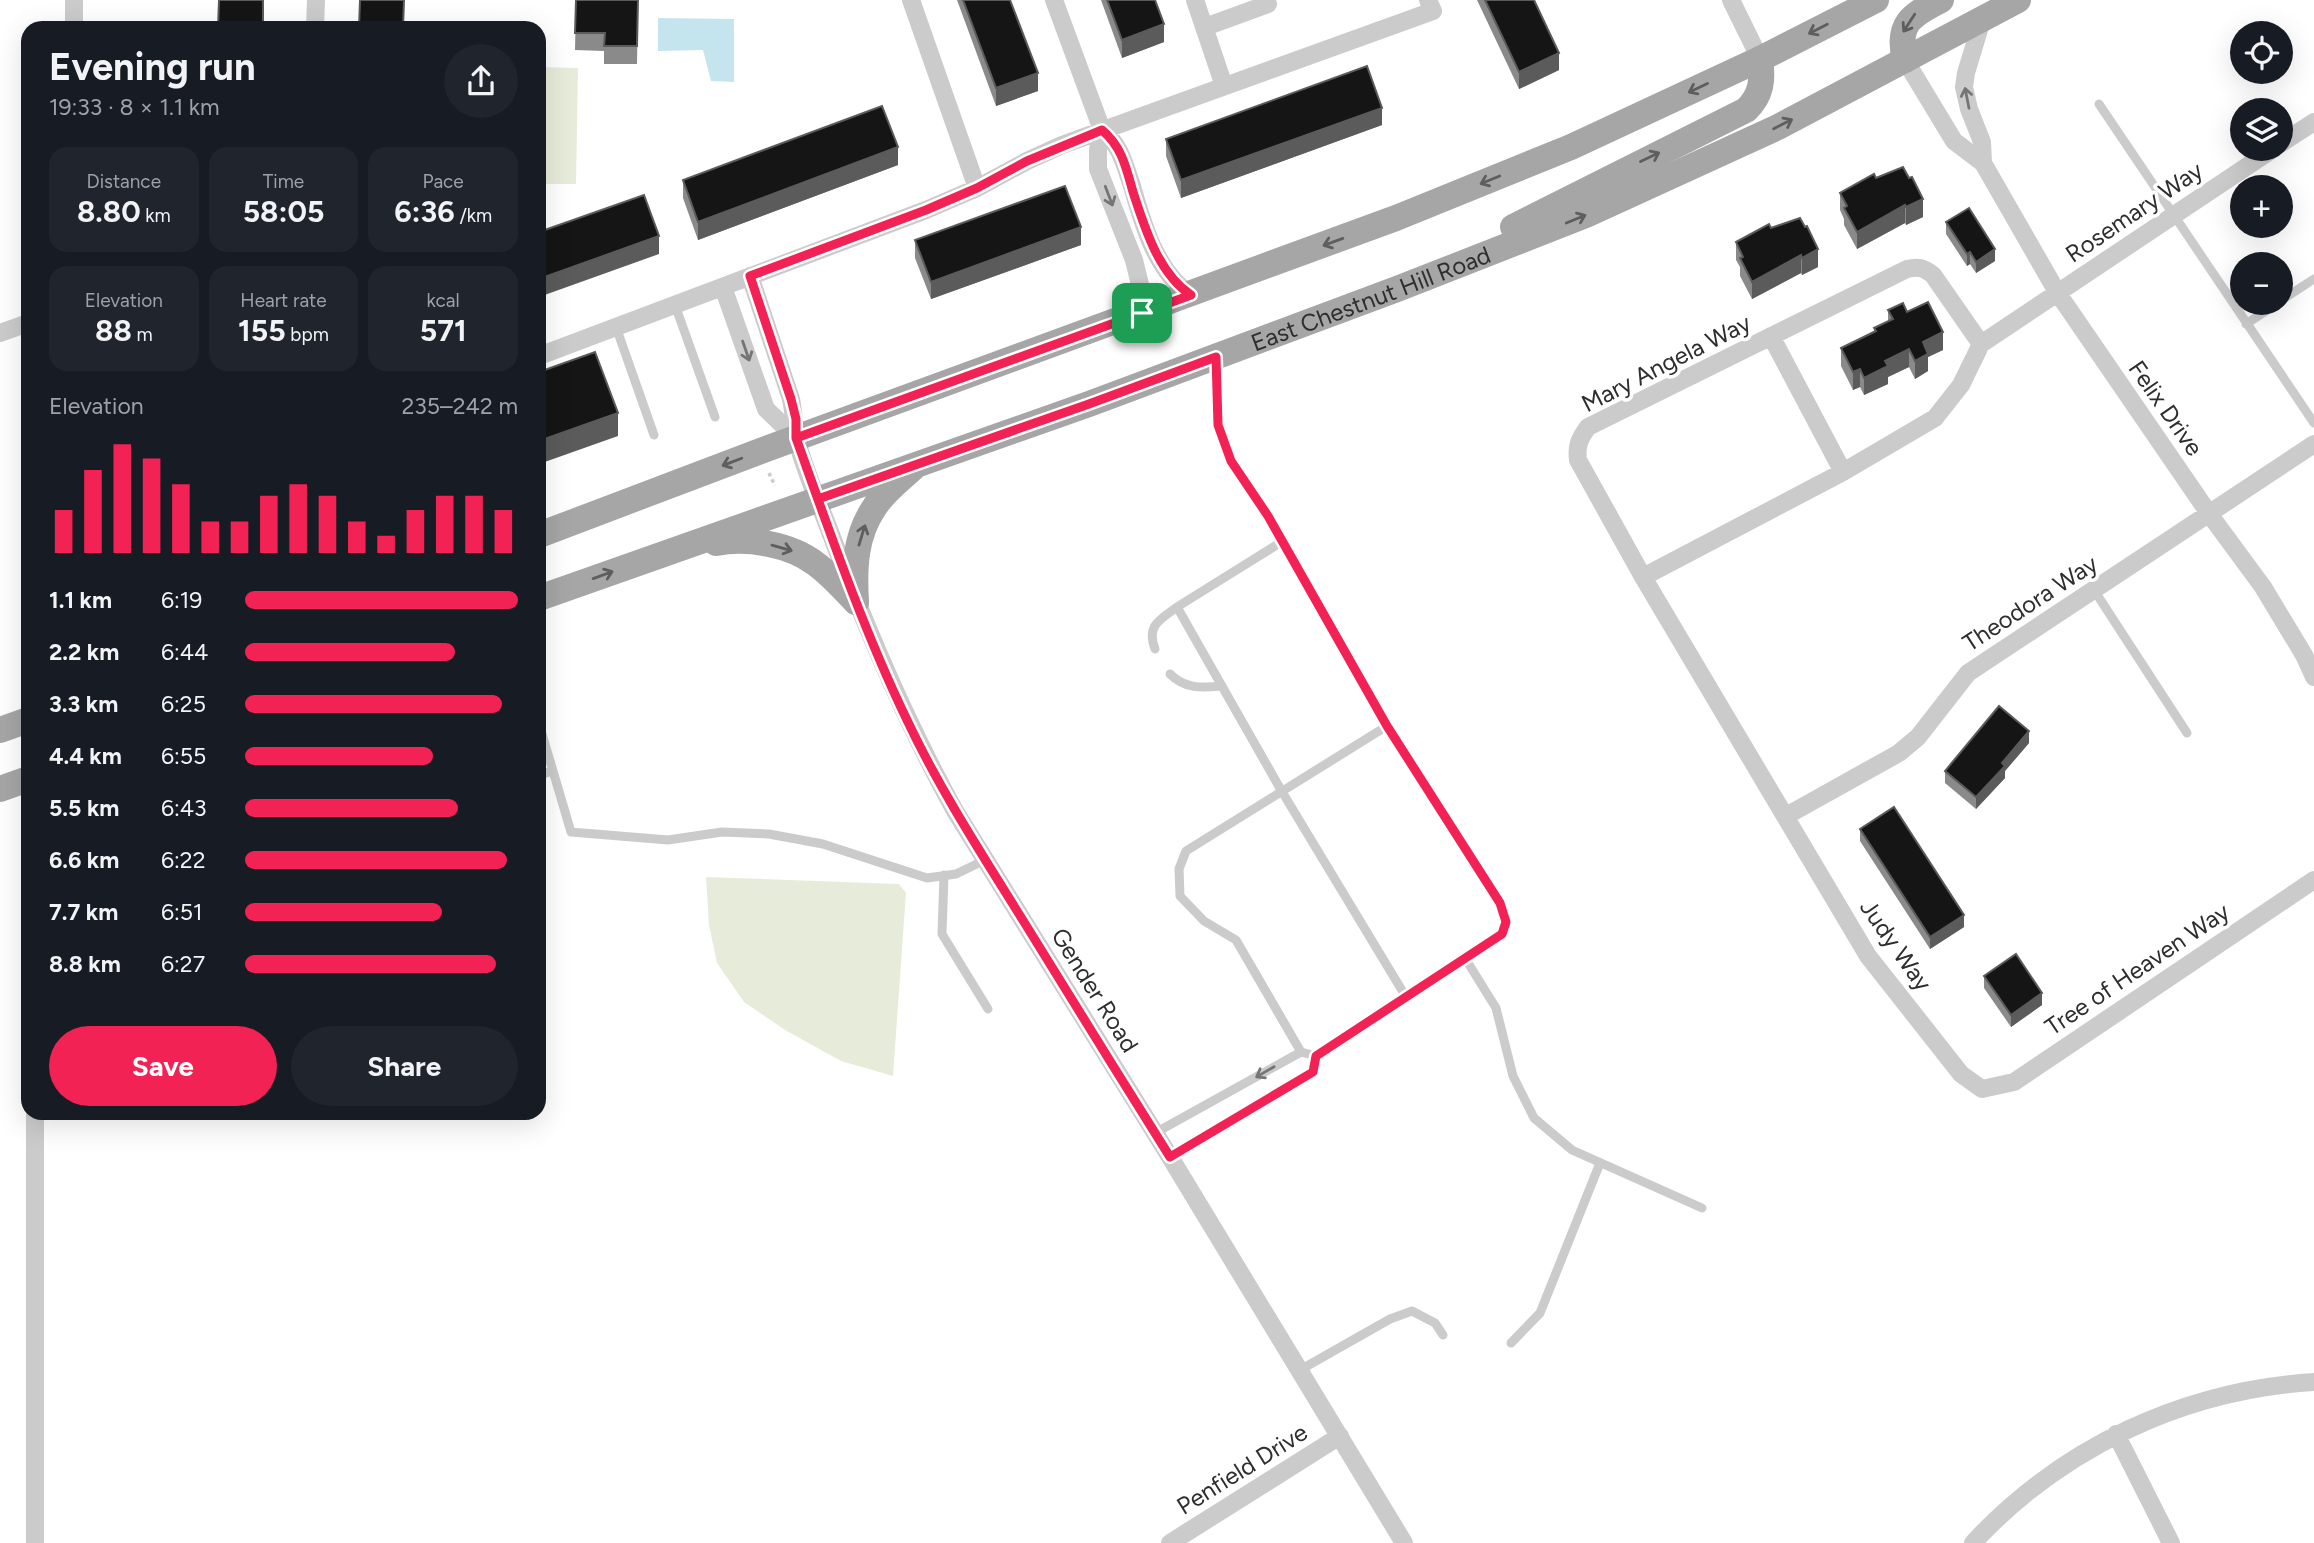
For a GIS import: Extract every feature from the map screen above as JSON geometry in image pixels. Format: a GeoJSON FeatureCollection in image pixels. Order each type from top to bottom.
{"type":"FeatureCollection","features":[{"type":"Feature","properties":{"kind":"main road"},"geometry":{"type":"LineString","coordinates":[[546,532],[1396,218],[1571,147],[1760,59],[1876,0]]}},
{"type":"Feature","properties":{"kind":"main road"},"geometry":{"type":"LineString","coordinates":[[1905,60],[1901,43],[1903,31],[1914,14],[1941,0]]}},
{"type":"Feature","properties":{"kind":"main road","name":"East Chestnut Hill Road"},"geometry":{"type":"LineString","coordinates":[[546,595],[1089,404],[1586,215],[1766,133],[2018,0]]}},
{"type":"Feature","properties":{"kind":"main road"},"geometry":{"type":"LineString","coordinates":[[1464,263],[1509,229],[1746,110],[1756,100],[1760,89],[1760,59]]}},
{"type":"Feature","properties":{"kind":"main road"},"geometry":{"type":"LineString","coordinates":[[856,602],[854,566],[863,528],[875,506],[916,464]]}},
{"type":"Feature","properties":{"kind":"main road"},"geometry":{"type":"LineString","coordinates":[[666,552],[726,541],[763,543],[800,554],[817,564],[856,602]]}},
{"type":"Feature","properties":{"kind":"main road"},"geometry":{"type":"LineString","coordinates":[[0,730],[21,722]]}},
{"type":"Feature","properties":{"kind":"main road"},"geometry":{"type":"LineString","coordinates":[[0,789],[21,782]]}},
{"type":"Feature","properties":{"kind":"street"},"geometry":{"type":"LineString","coordinates":[[74,0],[74,21]]}},
{"type":"Feature","properties":{"kind":"street"},"geometry":{"type":"LineString","coordinates":[[316,0],[316,21]]}},
{"type":"Feature","properties":{"kind":"street"},"geometry":{"type":"LineString","coordinates":[[911,0],[977,188]]}},
{"type":"Feature","properties":{"kind":"street"},"geometry":{"type":"LineString","coordinates":[[1054,0],[1102,130],[1114,140],[1122,157],[1161,262],[1181,288],[1191,295]]}},
{"type":"Feature","properties":{"kind":"street"},"geometry":{"type":"LineString","coordinates":[[1195,0],[1224,86]]}},
{"type":"Feature","properties":{"kind":"street"},"geometry":{"type":"LineString","coordinates":[[546,353],[977,188],[1027,161],[1102,130],[1433,11],[1428,0]]}},
{"type":"Feature","properties":{"kind":"street"},"geometry":{"type":"LineString","coordinates":[[1731,0],[1760,59]]}},
{"type":"Feature","properties":{"kind":"street"},"geometry":{"type":"LineString","coordinates":[[1205,27],[1268,4]]}},
{"type":"Feature","properties":{"kind":"street","name":"Felix Drive"},"geometry":{"type":"LineString","coordinates":[[1982,20],[1964,87],[1982,142],[1983,163]]}},
{"type":"Feature","properties":{"kind":"street","name":"Felix Drive"},"geometry":{"type":"LineString","coordinates":[[1905,60],[1954,141],[1983,163],[2057,292],[2210,515],[2263,587],[2304,655],[2314,677]]}},
{"type":"Feature","properties":{"kind":"street"},"geometry":{"type":"LineString","coordinates":[[2293,136],[2314,122]]}},
{"type":"Feature","properties":{"kind":"street"},"geometry":{"type":"LineString","coordinates":[[1102,130],[1098,169],[1134,260],[1144,301],[1142,313]]}},
{"type":"Feature","properties":{"kind":"street","name":"Rosemary Way"},"geometry":{"type":"LineString","coordinates":[[2057,292],[2255,161]]}},
{"type":"Feature","properties":{"kind":"street","name":"Mary Angela Way"},"geometry":{"type":"LineString","coordinates":[[1786,816],[1643,577],[1578,460],[1576,448],[1580,438],[1588,427],[1907,269],[1916,267],[1933,275],[1982,344]]}},
{"type":"Feature","properties":{"kind":"street"},"geometry":{"type":"LineString","coordinates":[[750,276],[791,399],[796,419],[796,438]]}},
{"type":"Feature","properties":{"kind":"street"},"geometry":{"type":"LineString","coordinates":[[723,286],[766,409],[796,438]]}},
{"type":"Feature","properties":{"kind":"street"},"geometry":{"type":"LineString","coordinates":[[1643,577],[1843,471],[1935,418],[1961,385],[1982,344],[2057,292]]}},
{"type":"Feature","properties":{"kind":"street"},"geometry":{"type":"LineString","coordinates":[[0,333],[21,326]]}},
{"type":"Feature","properties":{"kind":"street"},"geometry":{"type":"LineString","coordinates":[[1771,337],[1843,471]]}},
{"type":"Feature","properties":{"kind":"street","name":"Gender Road"},"geometry":{"type":"LineString","coordinates":[[796,438],[856,602],[906,719],[949,799],[1404,1543]]}},
{"type":"Feature","properties":{"kind":"street","name":"Theodora Way"},"geometry":{"type":"LineString","coordinates":[[1786,816],[1899,753],[1918,737],[1968,673],[2314,444]]}},
{"type":"Feature","properties":{"kind":"street","name":"Judy Way"},"geometry":{"type":"LineString","coordinates":[[1786,816],[1868,956],[1961,1074],[1982,1089]]}},
{"type":"Feature","properties":{"kind":"street","name":"Tree of Heaven Way"},"geometry":{"type":"LineString","coordinates":[[1982,1089],[2014,1082],[2314,880]]}},
{"type":"Feature","properties":{"kind":"street"},"geometry":{"type":"LineString","coordinates":[[35,1120],[35,1543]]}},
{"type":"Feature","properties":{"kind":"street"},"geometry":{"type":"LineString","coordinates":[[1973,1543],[2019,1499],[2054,1471],[2116,1434],[2184,1406],[2222,1396],[2290,1383],[2314,1382]]}},
{"type":"Feature","properties":{"kind":"street"},"geometry":{"type":"LineString","coordinates":[[2116,1434],[2171,1543]]}},
{"type":"Feature","properties":{"kind":"street","name":"Penfield Drive"},"geometry":{"type":"LineString","coordinates":[[1170,1543],[1340,1436]]}},
{"type":"Feature","properties":{"kind":"lane"},"geometry":{"type":"LineString","coordinates":[[2099,104],[2314,423]]}},
{"type":"Feature","properties":{"kind":"lane"},"geometry":{"type":"LineString","coordinates":[[2293,293],[2314,279]]}},
{"type":"Feature","properties":{"kind":"lane"},"geometry":{"type":"LineString","coordinates":[[675,305],[715,417]]}},
{"type":"Feature","properties":{"kind":"lane"},"geometry":{"type":"LineString","coordinates":[[2246,324],[2260,315]]}},
{"type":"Feature","properties":{"kind":"lane"},"geometry":{"type":"LineString","coordinates":[[616,327],[654,435]]}},
{"type":"Feature","properties":{"kind":"lane"},"geometry":{"type":"LineString","coordinates":[[1170,1157],[1313,1072],[1316,1056],[1502,934],[1506,922],[1500,903],[1387,726],[1283,541],[1231,461],[1218,425],[1216,357]]}},
{"type":"Feature","properties":{"kind":"lane"},"geometry":{"type":"LineString","coordinates":[[1156,649],[1152,639],[1157,621],[1283,541]]}},
{"type":"Feature","properties":{"kind":"lane"},"geometry":{"type":"LineString","coordinates":[[2094,590],[2187,733]]}},
{"type":"Feature","properties":{"kind":"lane"},"geometry":{"type":"LineString","coordinates":[[1177,607],[1281,790],[1406,997]]}},
{"type":"Feature","properties":{"kind":"lane"},"geometry":{"type":"LineString","coordinates":[[1170,674],[1187,686],[1222,686]]}},
{"type":"Feature","properties":{"kind":"lane"},"geometry":{"type":"LineString","coordinates":[[1301,1052],[1236,940],[1203,920],[1180,896],[1179,869],[1186,851],[1387,726]]}},
{"type":"Feature","properties":{"kind":"lane"},"geometry":{"type":"LineString","coordinates":[[546,748],[571,832],[667,840],[722,832],[769,835],[823,844],[927,878],[956,874],[985,860]]}},
{"type":"Feature","properties":{"kind":"lane"},"geometry":{"type":"LineString","coordinates":[[546,773],[553,771]]}},
{"type":"Feature","properties":{"kind":"lane"},"geometry":{"type":"LineString","coordinates":[[944,875],[942,934],[988,1009]]}},
{"type":"Feature","properties":{"kind":"lane"},"geometry":{"type":"LineString","coordinates":[[1465,958],[1496,1008],[1513,1076],[1534,1118],[1572,1150],[1702,1208]]}},
{"type":"Feature","properties":{"kind":"lane"},"geometry":{"type":"LineString","coordinates":[[1155,1133],[1301,1052],[1316,1056]]}},
{"type":"Feature","properties":{"kind":"lane"},"geometry":{"type":"LineString","coordinates":[[1511,1343],[1540,1313],[1600,1163]]}},
{"type":"Feature","properties":{"kind":"lane"},"geometry":{"type":"LineString","coordinates":[[1300,1370],[1390,1319],[1412,1311],[1435,1323],[1443,1335]]}},
{"type":"Feature","properties":{"kind":"path"},"geometry":{"type":"LineString","coordinates":[[768,471],[775,486]]}},
{"type":"Feature","properties":{"kind":"green space"},"geometry":{"type":"Polygon","coordinates":[[[546,67],[578,68],[576,184],[546,184],[546,67]]]}},
{"type":"Feature","properties":{"kind":"green space"},"geometry":{"type":"Polygon","coordinates":[[[706,877],[899,884],[906,893],[893,1076],[841,1061],[785,1030],[744,1002],[717,963],[709,925],[706,877]]]}},
{"type":"Feature","properties":{"kind":"water"},"geometry":{"type":"Polygon","coordinates":[[[658,18],[734,19],[734,82],[711,81],[703,50],[658,51],[658,18]]]}},
{"type":"Feature","properties":{"kind":"building"},"geometry":{"type":"Polygon","coordinates":[[[219,0],[263,0],[263,21],[218,21],[219,0]]]}},
{"type":"Feature","properties":{"kind":"building"},"geometry":{"type":"Polygon","coordinates":[[[360,0],[404,0],[403,21],[359,21],[360,0]]]}},
{"type":"Feature","properties":{"kind":"building"},"geometry":{"type":"Polygon","coordinates":[[[576,0],[638,0],[637,46],[604,46],[605,33],[575,33],[576,0]]]}},
{"type":"Feature","properties":{"kind":"building"},"geometry":{"type":"Polygon","coordinates":[[[963,0],[1010,0],[1038,73],[996,88],[963,0]]]}},
{"type":"Feature","properties":{"kind":"building"},"geometry":{"type":"Polygon","coordinates":[[[1107,0],[1155,0],[1164,24],[1122,40],[1107,0]]]}},
{"type":"Feature","properties":{"kind":"building"},"geometry":{"type":"Polygon","coordinates":[[[1485,0],[1534,0],[1559,53],[1519,72],[1485,0]]]}},
{"type":"Feature","properties":{"kind":"building"},"geometry":{"type":"Polygon","coordinates":[[[1367,66],[1382,108],[1181,180],[1166,139],[1367,66]]]}},
{"type":"Feature","properties":{"kind":"building"},"geometry":{"type":"Polygon","coordinates":[[[882,106],[898,147],[698,222],[683,180],[882,106]]]}},
{"type":"Feature","properties":{"kind":"building"},"geometry":{"type":"Polygon","coordinates":[[[1903,167],[1909,178],[1912,177],[1923,199],[1906,207],[1905,205],[1857,232],[1844,208],[1847,206],[1840,193],[1874,174],[1876,178],[1903,167]]]}},
{"type":"Feature","properties":{"kind":"building"},"geometry":{"type":"Polygon","coordinates":[[[1065,186],[1081,227],[931,282],[915,240],[1065,186]]]}},
{"type":"Feature","properties":{"kind":"building"},"geometry":{"type":"Polygon","coordinates":[[[644,195],[659,236],[546,276],[546,230],[644,195]]]}},
{"type":"Feature","properties":{"kind":"building"},"geometry":{"type":"Polygon","coordinates":[[[1969,208],[1995,249],[1976,262],[1970,252],[1967,254],[1946,222],[1969,208]]]}},
{"type":"Feature","properties":{"kind":"building"},"geometry":{"type":"Polygon","coordinates":[[[1800,218],[1818,249],[1802,258],[1801,255],[1752,282],[1740,258],[1743,257],[1736,242],[1769,224],[1771,228],[1800,218]]]}},
{"type":"Feature","properties":{"kind":"building"},"geometry":{"type":"Polygon","coordinates":[[[1928,302],[1943,332],[1923,342],[1928,354],[1915,361],[1909,349],[1885,361],[1888,366],[1864,378],[1860,369],[1853,372],[1841,348],[1876,331],[1874,328],[1893,319],[1888,310],[1903,303],[1907,312],[1928,302]]]}},
{"type":"Feature","properties":{"kind":"building"},"geometry":{"type":"Polygon","coordinates":[[[595,352],[618,413],[546,439],[546,370],[595,352]]]}},
{"type":"Feature","properties":{"kind":"building"},"geometry":{"type":"Polygon","coordinates":[[[1999,706],[2029,731],[2002,763],[2005,766],[1976,797],[1945,771],[1999,706]]]}},
{"type":"Feature","properties":{"kind":"building"},"geometry":{"type":"Polygon","coordinates":[[[1894,807],[1964,915],[1930,937],[1860,829],[1894,807]]]}},
{"type":"Feature","properties":{"kind":"building"},"geometry":{"type":"Polygon","coordinates":[[[2016,954],[2042,993],[2011,1015],[1984,976],[2016,954]]]}},
{"type":"Feature","properties":{"kind":"route"},"geometry":{"type":"LineString","coordinates":[[1142,313],[796,438],[818,499],[856,602],[906,719],[930,766],[985,860],[1170,1157],[1313,1072],[1316,1056],[1502,934],[1506,922],[1500,903],[1387,726],[1268,516],[1231,461],[1218,425],[1216,357],[818,499],[796,438],[796,419],[791,399],[750,276],[926,210],[977,188],[1062,145],[1102,130],[1114,140],[1122,157],[1161,262],[1171,277],[1191,295],[1142,313]]}}]}
